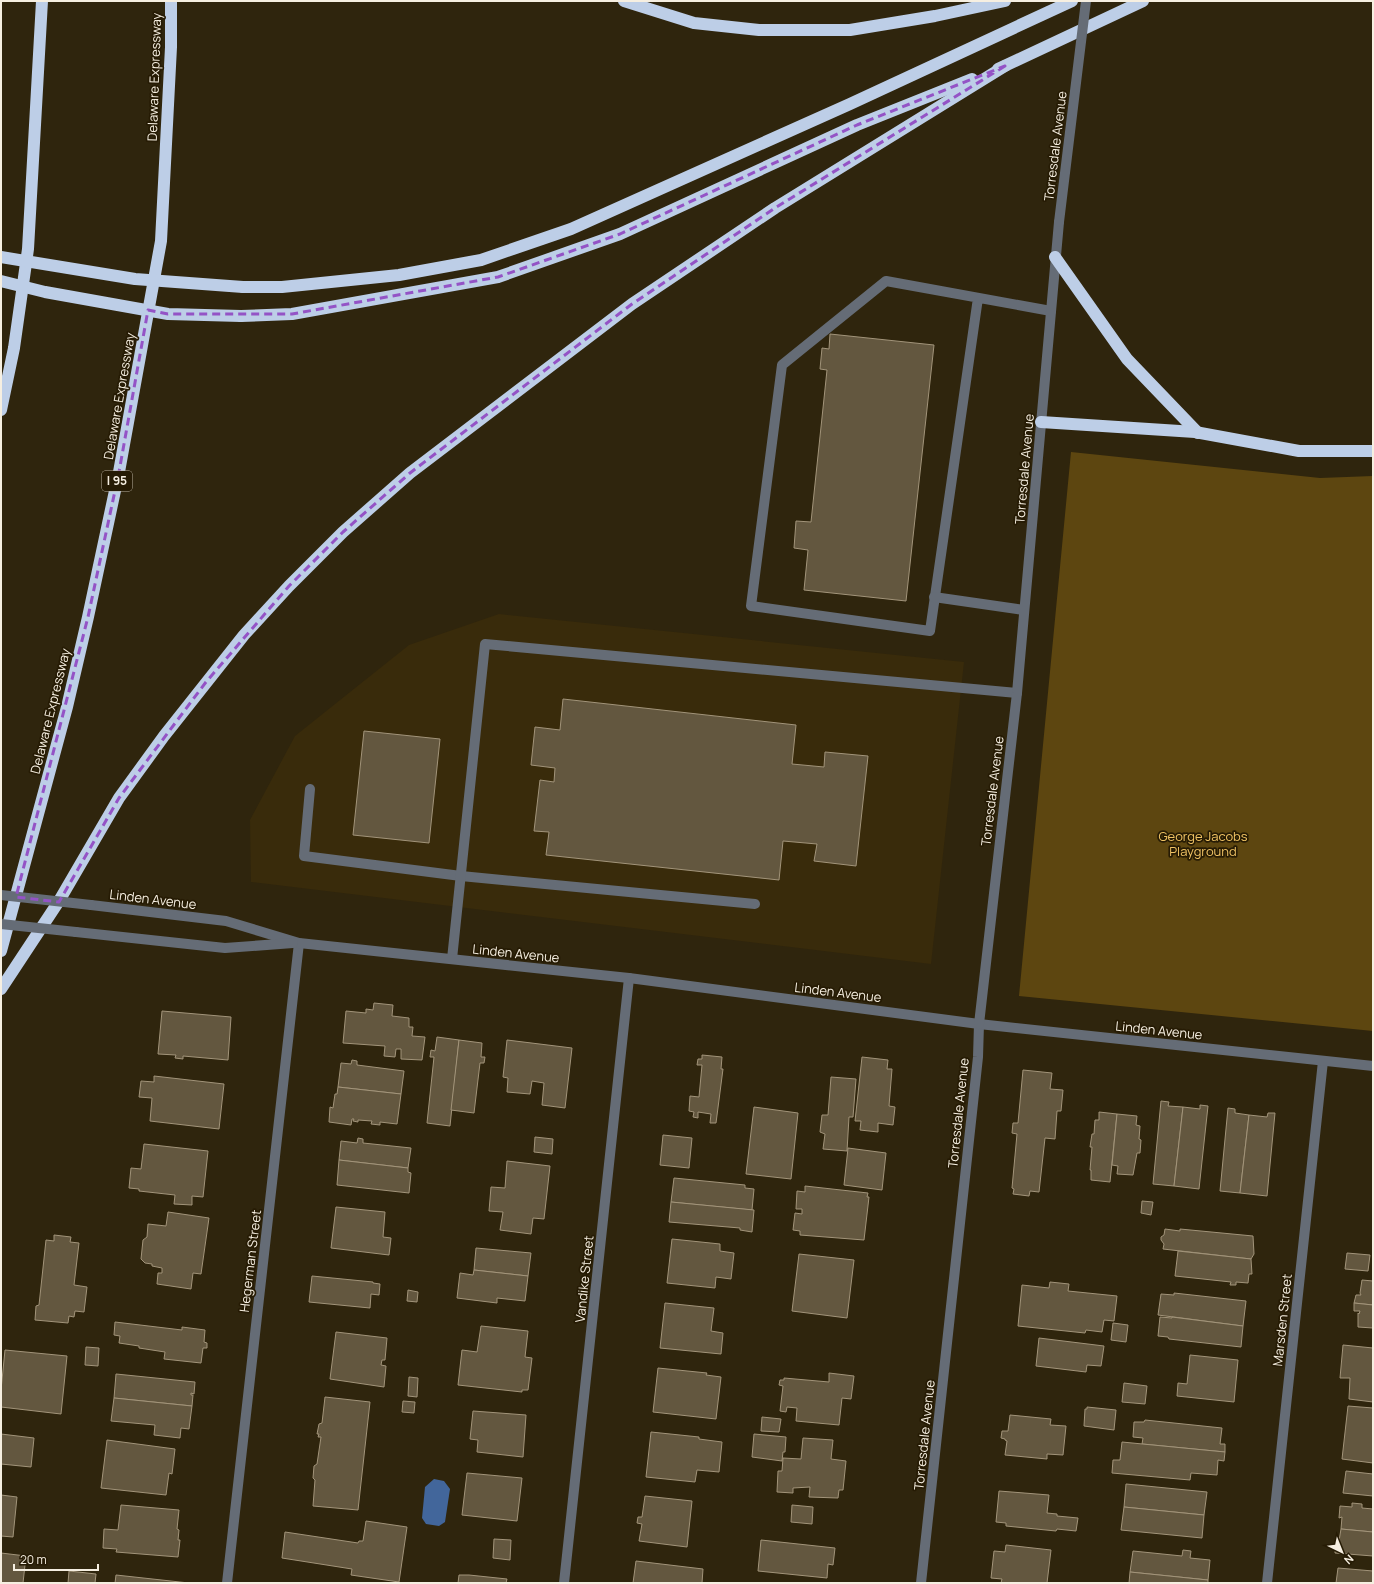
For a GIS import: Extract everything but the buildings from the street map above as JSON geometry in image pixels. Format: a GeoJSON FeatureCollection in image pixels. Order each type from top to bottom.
{"type":"FeatureCollection","features":[{"type":"Feature","properties":{"kind":"highway"},"geometry":{"type":"LineString","coordinates":[[1,410],[14,348],[28,249],[42,1]]}},
{"type":"Feature","properties":{"kind":"highway","name":"Delaware Expressway"},"geometry":{"type":"LineString","coordinates":[[1,951],[67,707],[88,617],[119,472],[161,241],[171,47],[171,1]]}},
{"type":"Feature","properties":{"kind":"highway"},"geometry":{"type":"LineString","coordinates":[[624,1],[694,23],[767,30],[850,30],[935,16],[1005,1]]}},
{"type":"Feature","properties":{"kind":"highway"},"geometry":{"type":"LineString","coordinates":[[1,257],[135,279],[243,287],[282,287],[399,275],[481,260],[571,229],[850,104],[1072,1]]}},
{"type":"Feature","properties":{"kind":"highway"},"geometry":{"type":"LineString","coordinates":[[1,281],[45,292],[168,314],[241,316],[292,314],[498,277],[620,234],[858,125],[1005,66],[1143,1]]}},
{"type":"Feature","properties":{"kind":"highway"},"geometry":{"type":"LineString","coordinates":[[1,989],[59,901],[119,798],[164,736],[244,635],[289,586],[343,532],[410,473],[632,304],[775,208],[1005,66]]}},
{"type":"Feature","properties":{"kind":"highway"},"geometry":{"type":"LineString","coordinates":[[1056,257],[1107,333],[1127,359],[1198,433]]}},
{"type":"Feature","properties":{"kind":"highway"},"geometry":{"type":"LineString","coordinates":[[1041,422],[1198,433],[1299,450],[1373,451]]}},
{"type":"Feature","properties":{"kind":"street","name":"Torresdale Avenue"},"geometry":{"type":"LineString","coordinates":[[921,1583],[977,1065],[979,1024],[1017,693],[1058,222],[1086,1]]}},
{"type":"Feature","properties":{"kind":"street"},"geometry":{"type":"LineString","coordinates":[[978,298],[930,631],[751,606],[782,365],[886,281],[1051,311]]}},
{"type":"Feature","properties":{"kind":"street"},"geometry":{"type":"LineString","coordinates":[[934,597],[1024,610]]}},
{"type":"Feature","properties":{"kind":"street"},"geometry":{"type":"LineString","coordinates":[[452,959],[485,644],[1017,693]]}},
{"type":"Feature","properties":{"kind":"street"},"geometry":{"type":"LineString","coordinates":[[310,789],[304,856],[461,876],[755,904]]}},
{"type":"Feature","properties":{"kind":"street","name":"Linden Avenue"},"geometry":{"type":"LineString","coordinates":[[1,895],[226,921],[299,943]]}},
{"type":"Feature","properties":{"kind":"street","name":"Linden Avenue"},"geometry":{"type":"LineString","coordinates":[[1,924],[225,948],[299,943],[629,978],[979,1024],[1373,1066]]}},
{"type":"Feature","properties":{"kind":"street","name":"Hegerman Street"},"geometry":{"type":"LineString","coordinates":[[227,1583],[299,943]]}},
{"type":"Feature","properties":{"kind":"street","name":"Vandike Street"},"geometry":{"type":"LineString","coordinates":[[564,1583],[629,978]]}},
{"type":"Feature","properties":{"kind":"street","name":"Marsden Street"},"geometry":{"type":"LineString","coordinates":[[1267,1583],[1323,1061]]}},
{"type":"Feature","properties":{"kind":"highlighted area"},"geometry":{"type":"Polygon","coordinates":[[[1005,66],[775,208],[632,304],[410,473],[343,532],[289,586],[206,682],[119,798],[59,902],[16,897],[88,617],[119,472],[148,310],[168,314],[292,314],[498,277],[620,234],[857,125],[1005,66]]]}},
{"type":"Feature","properties":{"kind":"shaded area"},"geometry":{"type":"Polygon","coordinates":[[[499,614],[964,662],[931,964],[251,882],[250,820],[295,736],[409,645],[499,614]]]}},
{"type":"Feature","properties":{"kind":"green space","name":"George Jacobs Playground"},"geometry":{"type":"Polygon","coordinates":[[[1071,452],[1320,478],[1373,476],[1373,1031],[1019,996],[1071,452]]]}},
{"type":"Feature","properties":{"kind":"water"},"geometry":{"type":"Polygon","coordinates":[[[434,1479],[444,1481],[450,1489],[445,1522],[439,1526],[426,1524],[422,1518],[425,1487],[434,1479]]]}}]}
